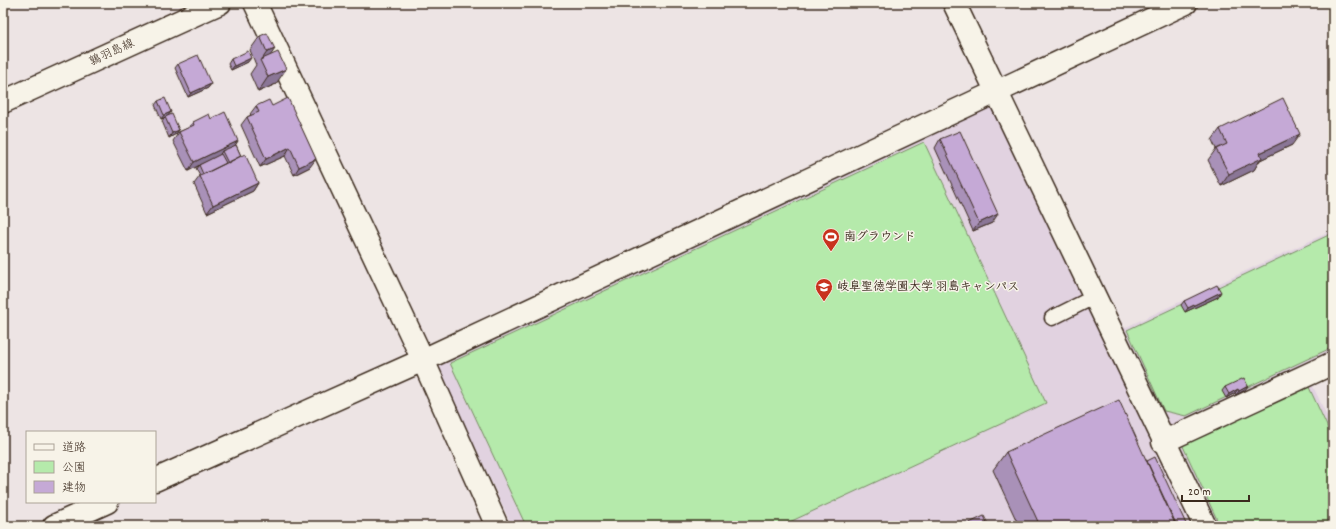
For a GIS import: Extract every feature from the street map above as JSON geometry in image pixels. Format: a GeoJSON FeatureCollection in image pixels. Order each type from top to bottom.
{"type":"FeatureCollection","features":[{"type":"Feature","properties":{"kind":"street","name":"鶉羽島線"},"geometry":{"type":"LineString","coordinates":[[3,102],[220,3]]}},
{"type":"Feature","properties":{"kind":"street"},"geometry":{"type":"LineString","coordinates":[[255,3],[423,360],[497,526]]}},
{"type":"Feature","properties":{"kind":"street"},"geometry":{"type":"LineString","coordinates":[[954,3],[1094,298],[1205,526]]}},
{"type":"Feature","properties":{"kind":"street"},"geometry":{"type":"LineString","coordinates":[[156,480],[423,360],[1186,3]]}},
{"type":"Feature","properties":{"kind":"street"},"geometry":{"type":"LineString","coordinates":[[1164,442],[1333,364]]}},
{"type":"Feature","properties":{"kind":"street"},"geometry":{"type":"LineString","coordinates":[[54,526],[105,503]]}},
{"type":"Feature","properties":{"kind":"lane"},"geometry":{"type":"LineString","coordinates":[[1052,318],[1094,298]]}},
{"type":"Feature","properties":{"kind":"shaded area","name":"岐阜聖徳学園大学 羽島キャンパス"},"geometry":{"type":"Polygon","coordinates":[[[985,97],[998,107],[1107,336],[1333,230],[1333,353],[1304,367],[1333,429],[1333,526],[512,526],[439,369],[446,353],[985,97]]]}},
{"type":"Feature","properties":{"kind":"green space","name":"南グラウンド"},"geometry":{"type":"Polygon","coordinates":[[[924,142],[1046,403],[781,526],[526,526],[450,363],[924,142]]]}},
{"type":"Feature","properties":{"kind":"green space"},"geometry":{"type":"Polygon","coordinates":[[[1333,233],[1333,347],[1186,416],[1164,411],[1127,330],[1333,233]]]}},
{"type":"Feature","properties":{"kind":"green space"},"geometry":{"type":"Polygon","coordinates":[[[1307,383],[1333,439],[1333,526],[1220,526],[1181,442],[1307,383]]]}},
{"type":"Feature","properties":{"kind":"building"},"geometry":{"type":"Polygon","coordinates":[[[267,33],[275,49],[267,52],[260,36],[267,33]]]}},
{"type":"Feature","properties":{"kind":"building"},"geometry":{"type":"Polygon","coordinates":[[[248,51],[251,58],[234,66],[231,59],[248,51]]]}},
{"type":"Feature","properties":{"kind":"building"},"geometry":{"type":"Polygon","coordinates":[[[278,52],[286,69],[268,77],[260,60],[278,52]]]}},
{"type":"Feature","properties":{"kind":"building"},"geometry":{"type":"Polygon","coordinates":[[[198,55],[211,84],[191,93],[178,64],[198,55]]]}},
{"type":"Feature","properties":{"kind":"building"},"geometry":{"type":"Polygon","coordinates":[[[165,98],[171,112],[164,115],[158,101],[165,98]]]}},
{"type":"Feature","properties":{"kind":"building"},"geometry":{"type":"Polygon","coordinates":[[[288,98],[316,159],[299,167],[290,147],[266,159],[247,117],[259,112],[256,106],[269,100],[272,106],[288,98]]]}},
{"type":"Feature","properties":{"kind":"building"},"geometry":{"type":"Polygon","coordinates":[[[1283,98],[1300,134],[1260,153],[1262,158],[1229,174],[1216,149],[1227,144],[1220,129],[1283,98]]]}},
{"type":"Feature","properties":{"kind":"building"},"geometry":{"type":"Polygon","coordinates":[[[225,112],[238,141],[194,162],[179,132],[194,125],[193,122],[209,114],[211,119],[225,112]]]}},
{"type":"Feature","properties":{"kind":"building"},"geometry":{"type":"Polygon","coordinates":[[[172,114],[179,130],[172,133],[165,117],[172,114]]]}},
{"type":"Feature","properties":{"kind":"building"},"geometry":{"type":"Polygon","coordinates":[[[960,131],[998,214],[979,223],[940,139],[960,131]]]}},
{"type":"Feature","properties":{"kind":"building"},"geometry":{"type":"Polygon","coordinates":[[[236,145],[241,156],[228,163],[222,151],[236,145]]]}},
{"type":"Feature","properties":{"kind":"building"},"geometry":{"type":"Polygon","coordinates":[[[221,154],[226,163],[203,174],[199,165],[221,154]]]}},
{"type":"Feature","properties":{"kind":"building"},"geometry":{"type":"Polygon","coordinates":[[[245,154],[258,183],[213,205],[200,176],[245,154]]]}},
{"type":"Feature","properties":{"kind":"building"},"geometry":{"type":"Polygon","coordinates":[[[1217,285],[1221,292],[1188,308],[1184,301],[1217,285]]]}},
{"type":"Feature","properties":{"kind":"building"},"geometry":{"type":"Polygon","coordinates":[[[1244,378],[1248,386],[1229,394],[1225,387],[1244,378]]]}},
{"type":"Feature","properties":{"kind":"building"},"geometry":{"type":"Polygon","coordinates":[[[1119,400],[1176,526],[1040,526],[1006,452],[1119,400]]]}},
{"type":"Feature","properties":{"kind":"building"},"geometry":{"type":"Polygon","coordinates":[[[1155,457],[1187,526],[1177,526],[1147,461],[1155,457]]]}},
{"type":"Feature","properties":{"kind":"building"},"geometry":{"type":"Polygon","coordinates":[[[984,516],[989,526],[963,526],[984,516]]]}},
{"type":"Feature","properties":{"kind":"place","name":"南グラウンド"},"geometry":{"type":"Point","coordinates":[831,252]}},
{"type":"Feature","properties":{"kind":"place","name":"岐阜聖徳学園大学 羽島キャンパス"},"geometry":{"type":"Point","coordinates":[824,302]}}]}
